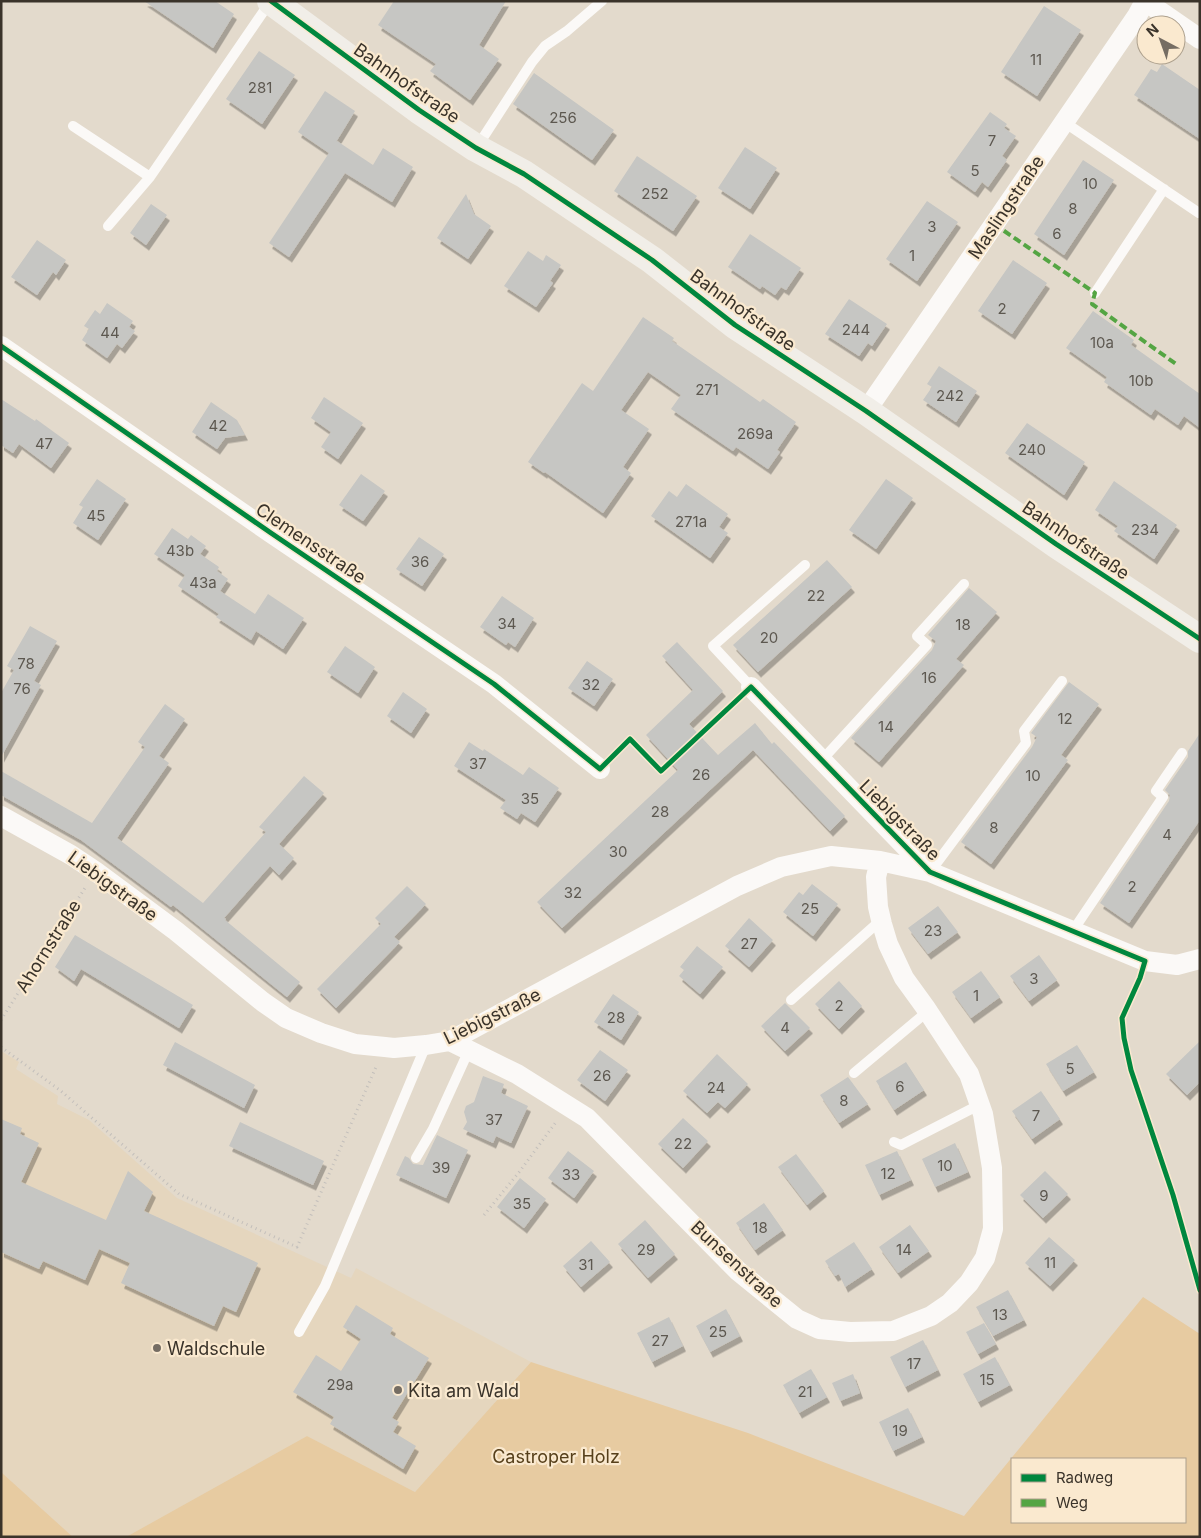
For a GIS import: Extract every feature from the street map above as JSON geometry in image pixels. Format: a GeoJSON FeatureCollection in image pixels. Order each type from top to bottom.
{"type":"FeatureCollection","features":[{"type":"Feature","properties":{"kind":"main road","name":"Bahnhofstraße"},"geometry":{"type":"LineString","coordinates":[[271,1],[419,110],[476,148],[524,174],[636,249],[735,325],[866,411],[1056,544],[1200,639]]}},
{"type":"Feature","properties":{"kind":"street"},"geometry":{"type":"LineString","coordinates":[[1145,1],[1200,39]]}},
{"type":"Feature","properties":{"kind":"street","name":"Maslingstraße"},"geometry":{"type":"LineString","coordinates":[[866,411],[1145,1]]}},
{"type":"Feature","properties":{"kind":"street","name":"Clemensstraße"},"geometry":{"type":"LineString","coordinates":[[1,346],[271,533],[494,684],[600,769]]}},
{"type":"Feature","properties":{"kind":"street","name":"Liebigstraße"},"geometry":{"type":"LineString","coordinates":[[751,687],[930,872]]}},
{"type":"Feature","properties":{"kind":"street","name":"Liebigstraße"},"geometry":{"type":"LineString","coordinates":[[1,816],[71,854],[95,871],[176,931],[263,1002],[286,1018],[321,1033],[347,1041],[384,1047],[426,1045],[450,1040],[737,886],[781,867],[831,856],[880,861],[930,872],[1145,962],[1177,965],[1200,958]]}},
{"type":"Feature","properties":{"kind":"street","name":"Bunsenstraße"},"geometry":{"type":"LineString","coordinates":[[450,1040],[518,1074],[587,1118],[738,1270],[797,1318],[819,1329],[850,1332],[893,1331],[930,1316],[950,1303],[969,1283],[985,1258],[993,1229],[992,1168],[983,1114],[969,1074],[904,978],[888,944],[881,920],[876,877],[880,861]]}},
{"type":"Feature","properties":{"kind":"lane"},"geometry":{"type":"LineString","coordinates":[[108,226],[150,178],[271,1]]}},
{"type":"Feature","properties":{"kind":"lane"},"geometry":{"type":"LineString","coordinates":[[476,148],[532,62],[545,46],[567,31],[602,1]]}},
{"type":"Feature","properties":{"kind":"lane"},"geometry":{"type":"LineString","coordinates":[[1064,122],[1199,213]]}},
{"type":"Feature","properties":{"kind":"lane"},"geometry":{"type":"LineString","coordinates":[[73,126],[150,178]]}},
{"type":"Feature","properties":{"kind":"lane"},"geometry":{"type":"LineString","coordinates":[[1095,293],[1164,189]]}},
{"type":"Feature","properties":{"kind":"lane"},"geometry":{"type":"LineString","coordinates":[[751,687],[713,646],[805,565]]}},
{"type":"Feature","properties":{"kind":"lane"},"geometry":{"type":"LineString","coordinates":[[822,760],[927,645],[917,636],[964,584]]}},
{"type":"Feature","properties":{"kind":"lane"},"geometry":{"type":"LineString","coordinates":[[930,872],[1026,743],[1024,731],[1062,681]]}},
{"type":"Feature","properties":{"kind":"lane"},"geometry":{"type":"LineString","coordinates":[[1072,932],[1163,797],[1156,791],[1182,752]]}},
{"type":"Feature","properties":{"kind":"lane"},"geometry":{"type":"LineString","coordinates":[[791,1000],[881,920]]}},
{"type":"Feature","properties":{"kind":"lane"},"geometry":{"type":"LineString","coordinates":[[854,1073],[928,1011]]}},
{"type":"Feature","properties":{"kind":"lane"},"geometry":{"type":"LineString","coordinates":[[299,1332],[325,1286],[426,1045]]}},
{"type":"Feature","properties":{"kind":"lane"},"geometry":{"type":"LineString","coordinates":[[416,1158],[433,1129],[469,1050]]}},
{"type":"Feature","properties":{"kind":"lane"},"geometry":{"type":"LineString","coordinates":[[894,1142],[902,1145],[979,1105]]}},
{"type":"Feature","properties":{"kind":"path"},"geometry":{"type":"LineString","coordinates":[[1,1047],[61,1091],[179,1194],[297,1247],[384,1047]]}},
{"type":"Feature","properties":{"kind":"path"},"geometry":{"type":"LineString","coordinates":[[484,1215],[520,1171],[568,1106]]}},
{"type":"Feature","properties":{"kind":"shaded area","name":"Waldschule"},"geometry":{"type":"Polygon","coordinates":[[[1,1051],[19,1062],[16,1069],[58,1096],[57,1104],[89,1120],[177,1198],[351,1278],[356,1268],[531,1362],[415,1492],[307,1436],[126,1537],[73,1537],[1,1472],[1,1051]]]}},
{"type":"Feature","properties":{"kind":"green space","name":"Castroper Holz"},"geometry":{"type":"Polygon","coordinates":[[[1143,1297],[1200,1334],[1200,1537],[126,1537],[307,1436],[415,1492],[531,1362],[748,1433],[964,1516],[1011,1458],[1011,1523],[1186,1523],[1186,1458],[1011,1458],[1143,1297]]]}},
{"type":"Feature","properties":{"kind":"green space"},"geometry":{"type":"Polygon","coordinates":[[[1,1472],[73,1537],[1,1537],[1,1472]]]}},
{"type":"Feature","properties":{"kind":"building"},"geometry":{"type":"Polygon","coordinates":[[[144,1],[215,1],[234,14],[213,48],[144,1]]]}},
{"type":"Feature","properties":{"kind":"building"},"geometry":{"type":"Polygon","coordinates":[[[394,1],[506,1],[479,45],[499,59],[470,100],[430,71],[436,64],[378,25],[394,1]]]}},
{"type":"Feature","properties":{"kind":"building"},"geometry":{"type":"Polygon","coordinates":[[[1044,6],[1081,30],[1037,96],[1001,72],[1044,6]]]}},
{"type":"Feature","properties":{"kind":"building"},"geometry":{"type":"Polygon","coordinates":[[[259,51],[295,75],[262,124],[226,99],[259,51]]]}},
{"type":"Feature","properties":{"kind":"building"},"geometry":{"type":"Polygon","coordinates":[[[1161,65],[1163,65],[1200,90],[1200,139],[1134,95],[1151,69],[1157,72],[1161,65]]]}},
{"type":"Feature","properties":{"kind":"building"},"geometry":{"type":"Polygon","coordinates":[[[534,73],[614,130],[592,160],[513,104],[534,73]]]}},
{"type":"Feature","properties":{"kind":"building"},"geometry":{"type":"Polygon","coordinates":[[[325,91],[355,111],[336,142],[373,165],[383,148],[413,167],[392,202],[345,173],[289,257],[269,243],[329,153],[298,132],[325,91]]]}},
{"type":"Feature","properties":{"kind":"building"},"geometry":{"type":"Polygon","coordinates":[[[990,112],[1007,124],[1004,128],[1016,136],[1002,156],[1007,160],[988,187],[982,182],[975,192],[947,172],[990,112]]]}},
{"type":"Feature","properties":{"kind":"building"},"geometry":{"type":"Polygon","coordinates":[[[745,147],[777,168],[750,209],[718,188],[745,147]]]}},
{"type":"Feature","properties":{"kind":"building"},"geometry":{"type":"Polygon","coordinates":[[[637,156],[697,196],[673,231],[614,191],[637,156]]]}},
{"type":"Feature","properties":{"kind":"building"},"geometry":{"type":"Polygon","coordinates":[[[1083,160],[1114,180],[1064,255],[1034,234],[1083,160]]]}},
{"type":"Feature","properties":{"kind":"building"},"geometry":{"type":"Polygon","coordinates":[[[466,194],[474,214],[491,226],[468,259],[437,238],[466,194]]]}},
{"type":"Feature","properties":{"kind":"building"},"geometry":{"type":"Polygon","coordinates":[[[927,201],[958,222],[917,281],[886,259],[927,201]]]}},
{"type":"Feature","properties":{"kind":"building"},"geometry":{"type":"Polygon","coordinates":[[[151,204],[167,215],[146,245],[130,233],[151,204]]]}},
{"type":"Feature","properties":{"kind":"building"},"geometry":{"type":"Polygon","coordinates":[[[750,234],[801,268],[786,290],[781,287],[775,295],[762,286],[760,289],[728,267],[750,234]]]}},
{"type":"Feature","properties":{"kind":"building"},"geometry":{"type":"Polygon","coordinates":[[[37,240],[66,260],[56,275],[53,272],[37,295],[11,277],[37,240]]]}},
{"type":"Feature","properties":{"kind":"building"},"geometry":{"type":"Polygon","coordinates":[[[528,251],[543,261],[546,255],[561,265],[550,281],[553,283],[536,307],[504,286],[528,251]]]}},
{"type":"Feature","properties":{"kind":"building"},"geometry":{"type":"Polygon","coordinates":[[[1013,260],[1047,283],[1012,334],[978,311],[1013,260]]]}},
{"type":"Feature","properties":{"kind":"building"},"geometry":{"type":"Polygon","coordinates":[[[849,299],[887,324],[872,346],[868,343],[859,356],[825,334],[849,299]]]}},
{"type":"Feature","properties":{"kind":"building"},"geometry":{"type":"Polygon","coordinates":[[[107,303],[133,321],[129,327],[135,331],[122,348],[117,344],[107,358],[82,340],[89,329],[84,326],[95,310],[100,314],[107,303]]]}},
{"type":"Feature","properties":{"kind":"building"},"geometry":{"type":"Polygon","coordinates":[[[1093,311],[1134,340],[1131,345],[1200,394],[1200,428],[1184,416],[1178,425],[1155,409],[1151,415],[1104,382],[1107,377],[1066,348],[1093,311]]]}},
{"type":"Feature","properties":{"kind":"building"},"geometry":{"type":"Polygon","coordinates":[[[643,317],[674,338],[672,341],[760,402],[763,399],[796,422],[777,450],[780,452],[768,469],[736,447],[733,451],[671,409],[681,395],[648,372],[621,410],[649,429],[623,467],[631,473],[603,513],[528,462],[582,383],[593,391],[643,317]]]}},
{"type":"Feature","properties":{"kind":"building"},"geometry":{"type":"Polygon","coordinates":[[[939,366],[977,391],[956,422],[923,400],[932,387],[927,384],[939,366]]]}},
{"type":"Feature","properties":{"kind":"building"},"geometry":{"type":"Polygon","coordinates":[[[324,397],[363,423],[338,459],[321,447],[331,432],[311,418],[324,397]]]}},
{"type":"Feature","properties":{"kind":"building"},"geometry":{"type":"Polygon","coordinates":[[[1,399],[35,421],[36,419],[69,443],[51,468],[19,444],[13,453],[1,445],[1,399]]]}},
{"type":"Feature","properties":{"kind":"building"},"geometry":{"type":"Polygon","coordinates":[[[211,402],[237,420],[245,435],[225,438],[217,449],[192,432],[211,402]]]}},
{"type":"Feature","properties":{"kind":"building"},"geometry":{"type":"Polygon","coordinates":[[[1027,423],[1085,462],[1064,495],[1005,453],[1027,423]]]}},
{"type":"Feature","properties":{"kind":"building"},"geometry":{"type":"Polygon","coordinates":[[[361,474],[385,491],[363,521],[339,505],[361,474]]]}},
{"type":"Feature","properties":{"kind":"building"},"geometry":{"type":"Polygon","coordinates":[[[97,479],[126,499],[98,540],[73,523],[83,507],[79,505],[97,479]]]}},
{"type":"Feature","properties":{"kind":"building"},"geometry":{"type":"Polygon","coordinates":[[[886,479],[913,498],[876,549],[849,530],[886,479]]]}},
{"type":"Feature","properties":{"kind":"building"},"geometry":{"type":"Polygon","coordinates":[[[1114,481],[1177,525],[1154,559],[1114,531],[1118,526],[1095,510],[1114,481]]]}},
{"type":"Feature","properties":{"kind":"building"},"geometry":{"type":"Polygon","coordinates":[[[686,484],[728,514],[719,527],[728,533],[710,558],[651,516],[669,491],[677,497],[686,484]]]}},
{"type":"Feature","properties":{"kind":"building"},"geometry":{"type":"Polygon","coordinates":[[[172,528],[188,539],[191,535],[206,546],[200,554],[219,567],[217,571],[228,579],[220,591],[255,614],[268,594],[304,618],[283,649],[256,631],[251,640],[216,617],[219,614],[178,586],[185,575],[154,554],[172,528]]]}},
{"type":"Feature","properties":{"kind":"building"},"geometry":{"type":"Polygon","coordinates":[[[419,537],[444,554],[422,586],[396,569],[419,537]]]}},
{"type":"Feature","properties":{"kind":"building"},"geometry":{"type":"Polygon","coordinates":[[[827,560],[852,587],[758,672],[733,645],[827,560]]]}},
{"type":"Feature","properties":{"kind":"building"},"geometry":{"type":"Polygon","coordinates":[[[969,588],[997,612],[956,659],[964,665],[879,762],[851,738],[932,650],[936,641],[928,635],[969,588]]]}},
{"type":"Feature","properties":{"kind":"building"},"geometry":{"type":"Polygon","coordinates":[[[502,596],[534,618],[515,647],[508,642],[506,645],[480,627],[502,596]]]}},
{"type":"Feature","properties":{"kind":"building"},"geometry":{"type":"Polygon","coordinates":[[[30,626],[57,641],[34,681],[41,685],[1,757],[1,693],[14,670],[7,666],[30,626]]]}},
{"type":"Feature","properties":{"kind":"building"},"geometry":{"type":"Polygon","coordinates":[[[677,642],[723,691],[689,724],[718,755],[755,723],[772,744],[774,742],[845,816],[830,831],[753,750],[562,928],[537,902],[678,770],[646,735],[693,690],[662,656],[677,642]]]}},
{"type":"Feature","properties":{"kind":"building"},"geometry":{"type":"Polygon","coordinates":[[[345,646],[375,667],[358,693],[327,672],[345,646]]]}},
{"type":"Feature","properties":{"kind":"building"},"geometry":{"type":"Polygon","coordinates":[[[587,661],[613,679],[594,706],[568,688],[587,661]]]}},
{"type":"Feature","properties":{"kind":"building"},"geometry":{"type":"Polygon","coordinates":[[[1069,682],[1099,704],[1061,755],[1068,760],[991,864],[961,842],[1032,747],[1037,737],[1031,733],[1069,682]]]}},
{"type":"Feature","properties":{"kind":"building"},"geometry":{"type":"Polygon","coordinates":[[[403,692],[427,709],[411,733],[387,716],[403,692]]]}},
{"type":"Feature","properties":{"kind":"building"},"geometry":{"type":"Polygon","coordinates":[[[165,704],[185,719],[159,756],[169,763],[117,838],[203,903],[266,832],[259,827],[304,776],[324,793],[279,844],[294,858],[279,875],[270,866],[224,918],[300,982],[287,997],[173,905],[171,907],[81,840],[1,795],[1,771],[92,823],[145,747],[138,742],[165,704]]]}},
{"type":"Feature","properties":{"kind":"building"},"geometry":{"type":"Polygon","coordinates":[[[1200,733],[1200,820],[1129,923],[1100,903],[1169,801],[1170,795],[1165,790],[1188,757],[1188,751],[1200,733]]]}},
{"type":"Feature","properties":{"kind":"building"},"geometry":{"type":"Polygon","coordinates":[[[469,742],[483,751],[484,749],[523,775],[529,767],[559,788],[535,822],[521,813],[517,819],[500,808],[506,800],[454,766],[469,742]]]}},
{"type":"Feature","properties":{"kind":"building"},"geometry":{"type":"Polygon","coordinates":[[[812,884],[838,904],[813,936],[783,912],[799,892],[803,895],[812,884]]]}},
{"type":"Feature","properties":{"kind":"building"},"geometry":{"type":"Polygon","coordinates":[[[407,886],[426,904],[394,937],[400,942],[336,1008],[317,989],[381,924],[375,918],[407,886]]]}},
{"type":"Feature","properties":{"kind":"building"},"geometry":{"type":"Polygon","coordinates":[[[938,906],[958,932],[928,954],[908,928],[938,906]]]}},
{"type":"Feature","properties":{"kind":"building"},"geometry":{"type":"Polygon","coordinates":[[[749,918],[773,940],[749,967],[725,946],[749,918]]]}},
{"type":"Feature","properties":{"kind":"building"},"geometry":{"type":"Polygon","coordinates":[[[75,935],[193,1005],[179,1028],[81,969],[74,981],[55,967],[75,935]]]}},
{"type":"Feature","properties":{"kind":"building"},"geometry":{"type":"Polygon","coordinates":[[[697,946],[723,967],[700,994],[679,976],[684,970],[680,967],[697,946]]]}},
{"type":"Feature","properties":{"kind":"building"},"geometry":{"type":"Polygon","coordinates":[[[1039,955],[1057,980],[1029,1001],[1010,976],[1039,955]]]}},
{"type":"Feature","properties":{"kind":"building"},"geometry":{"type":"Polygon","coordinates":[[[981,971],[1000,997],[971,1018],[952,992],[981,971]]]}},
{"type":"Feature","properties":{"kind":"building"},"geometry":{"type":"Polygon","coordinates":[[[839,981],[862,1006],[839,1029],[815,1004],[839,981]]]}},
{"type":"Feature","properties":{"kind":"building"},"geometry":{"type":"Polygon","coordinates":[[[613,994],[639,1012],[621,1040],[594,1022],[613,994]]]}},
{"type":"Feature","properties":{"kind":"building"},"geometry":{"type":"Polygon","coordinates":[[[785,1003],[810,1028],[785,1051],[761,1026],[785,1003]]]}},
{"type":"Feature","properties":{"kind":"building"},"geometry":{"type":"Polygon","coordinates":[[[1200,1041],[1200,1082],[1187,1095],[1166,1074],[1200,1041]]]}},
{"type":"Feature","properties":{"kind":"building"},"geometry":{"type":"Polygon","coordinates":[[[175,1042],[255,1085],[244,1108],[163,1065],[175,1042]]]}},
{"type":"Feature","properties":{"kind":"building"},"geometry":{"type":"Polygon","coordinates":[[[1077,1045],[1094,1072],[1063,1091],[1046,1064],[1077,1045]]]}},
{"type":"Feature","properties":{"kind":"building"},"geometry":{"type":"Polygon","coordinates":[[[600,1050],[628,1070],[605,1101],[577,1080],[600,1050]]]}},
{"type":"Feature","properties":{"kind":"building"},"geometry":{"type":"Polygon","coordinates":[[[717,1054],[748,1084],[725,1108],[718,1102],[707,1113],[683,1091],[717,1054]]]}},
{"type":"Feature","properties":{"kind":"building"},"geometry":{"type":"Polygon","coordinates":[[[906,1062],[924,1090],[894,1110],[876,1081],[906,1062]]]}},
{"type":"Feature","properties":{"kind":"building"},"geometry":{"type":"Polygon","coordinates":[[[483,1076],[504,1084],[501,1093],[528,1106],[511,1143],[496,1136],[493,1143],[463,1129],[467,1122],[464,1112],[466,1106],[474,1102],[483,1076]]]}},
{"type":"Feature","properties":{"kind":"building"},"geometry":{"type":"Polygon","coordinates":[[[848,1077],[868,1104],[839,1123],[820,1095],[848,1077]]]}},
{"type":"Feature","properties":{"kind":"building"},"geometry":{"type":"Polygon","coordinates":[[[1041,1091],[1060,1119],[1032,1139],[1012,1111],[1041,1091]]]}},
{"type":"Feature","properties":{"kind":"building"},"geometry":{"type":"Polygon","coordinates":[[[683,1118],[708,1141],[683,1168],[658,1144],[683,1118]]]}},
{"type":"Feature","properties":{"kind":"building"},"geometry":{"type":"Polygon","coordinates":[[[1,1119],[22,1128],[20,1134],[39,1143],[21,1182],[106,1220],[128,1171],[153,1192],[144,1211],[258,1263],[236,1312],[223,1306],[214,1326],[121,1283],[130,1263],[99,1249],[85,1280],[43,1261],[39,1269],[1,1252],[1,1119]]]}},
{"type":"Feature","properties":{"kind":"building"},"geometry":{"type":"Polygon","coordinates":[[[240,1122],[324,1161],[313,1185],[229,1146],[240,1122]]]}},
{"type":"Feature","properties":{"kind":"building"},"geometry":{"type":"Polygon","coordinates":[[[437,1135],[468,1150],[446,1198],[396,1175],[405,1156],[413,1164],[423,1165],[437,1135]]]}},
{"type":"Feature","properties":{"kind":"building"},"geometry":{"type":"Polygon","coordinates":[[[955,1143],[968,1172],[935,1187],[922,1159],[955,1143]]]}},
{"type":"Feature","properties":{"kind":"building"},"geometry":{"type":"Polygon","coordinates":[[[568,1151],[594,1171],[574,1198],[548,1178],[568,1151]]]}},
{"type":"Feature","properties":{"kind":"building"},"geometry":{"type":"Polygon","coordinates":[[[897,1151],[911,1180],[879,1195],[865,1165],[897,1151]]]}},
{"type":"Feature","properties":{"kind":"building"},"geometry":{"type":"Polygon","coordinates":[[[796,1154],[824,1191],[807,1205],[778,1167],[796,1154]]]}},
{"type":"Feature","properties":{"kind":"building"},"geometry":{"type":"Polygon","coordinates":[[[1045,1171],[1068,1194],[1043,1218],[1020,1195],[1045,1171]]]}},
{"type":"Feature","properties":{"kind":"building"},"geometry":{"type":"Polygon","coordinates":[[[520,1178],[546,1199],[524,1228],[497,1207],[520,1178]]]}},
{"type":"Feature","properties":{"kind":"building"},"geometry":{"type":"Polygon","coordinates":[[[764,1203],[783,1230],[755,1250],[736,1223],[764,1203]]]}},
{"type":"Feature","properties":{"kind":"building"},"geometry":{"type":"Polygon","coordinates":[[[645,1220],[675,1254],[648,1278],[618,1244],[645,1220]]]}},
{"type":"Feature","properties":{"kind":"building"},"geometry":{"type":"Polygon","coordinates":[[[910,1225],[929,1251],[898,1273],[879,1247],[910,1225]]]}},
{"type":"Feature","properties":{"kind":"building"},"geometry":{"type":"Polygon","coordinates":[[[1049,1237],[1075,1260],[1050,1286],[1025,1263],[1049,1237]]]}},
{"type":"Feature","properties":{"kind":"building"},"geometry":{"type":"Polygon","coordinates":[[[591,1241],[610,1262],[581,1287],[563,1266],[591,1241]]]}},
{"type":"Feature","properties":{"kind":"building"},"geometry":{"type":"Polygon","coordinates":[[[854,1242],[872,1269],[845,1287],[839,1274],[835,1276],[825,1261],[854,1242]]]}},
{"type":"Feature","properties":{"kind":"building"},"geometry":{"type":"Polygon","coordinates":[[[1008,1290],[1024,1320],[993,1336],[976,1307],[1008,1290]]]}},
{"type":"Feature","properties":{"kind":"building"},"geometry":{"type":"Polygon","coordinates":[[[356,1305],[393,1328],[390,1334],[429,1358],[392,1418],[399,1422],[393,1432],[416,1446],[403,1469],[330,1424],[334,1417],[293,1392],[316,1355],[341,1371],[361,1339],[343,1327],[356,1305]]]}},
{"type":"Feature","properties":{"kind":"building"},"geometry":{"type":"Polygon","coordinates":[[[726,1309],[740,1336],[710,1352],[696,1326],[726,1309]]]}},
{"type":"Feature","properties":{"kind":"building"},"geometry":{"type":"Polygon","coordinates":[[[669,1317],[683,1346],[652,1362],[637,1333],[669,1317]]]}},
{"type":"Feature","properties":{"kind":"building"},"geometry":{"type":"Polygon","coordinates":[[[984,1323],[996,1344],[978,1354],[966,1332],[984,1323]]]}},
{"type":"Feature","properties":{"kind":"building"},"geometry":{"type":"Polygon","coordinates":[[[923,1340],[938,1370],[905,1387],[890,1357],[923,1340]]]}},
{"type":"Feature","properties":{"kind":"building"},"geometry":{"type":"Polygon","coordinates":[[[995,1357],[1010,1385],[978,1402],[963,1374],[995,1357]]]}},
{"type":"Feature","properties":{"kind":"building"},"geometry":{"type":"Polygon","coordinates":[[[811,1369],[827,1397],[799,1413],[783,1385],[811,1369]]]}},
{"type":"Feature","properties":{"kind":"building"},"geometry":{"type":"Polygon","coordinates":[[[853,1374],[860,1393],[840,1401],[832,1383],[853,1374]]]}},
{"type":"Feature","properties":{"kind":"building"},"geometry":{"type":"Polygon","coordinates":[[[908,1408],[922,1437],[893,1451],[879,1422],[908,1408]]]}},
{"type":"Feature","properties":{"kind":"marked path"},"geometry":{"type":"LineString","coordinates":[[994,224],[1095,293],[1092,304],[1176,364]]}},
{"type":"Feature","properties":{"kind":"cycle path"},"geometry":{"type":"LineString","coordinates":[[271,1],[419,110],[476,148],[524,174],[652,260],[735,325],[866,411],[1056,544],[1200,639]]}},
{"type":"Feature","properties":{"kind":"cycle path"},"geometry":{"type":"LineString","coordinates":[[1,346],[271,533],[494,684],[600,769],[630,739],[661,771],[751,687],[930,872],[1145,961],[1140,978],[1122,1018],[1124,1038],[1131,1070],[1173,1195],[1200,1290]]}},
{"type":"Feature","properties":{"kind":"place","name":"Waldschule"},"geometry":{"type":"Point","coordinates":[157,1348]}},
{"type":"Feature","properties":{"kind":"place","name":"Kita am Wald"},"geometry":{"type":"Point","coordinates":[398,1390]}}]}
